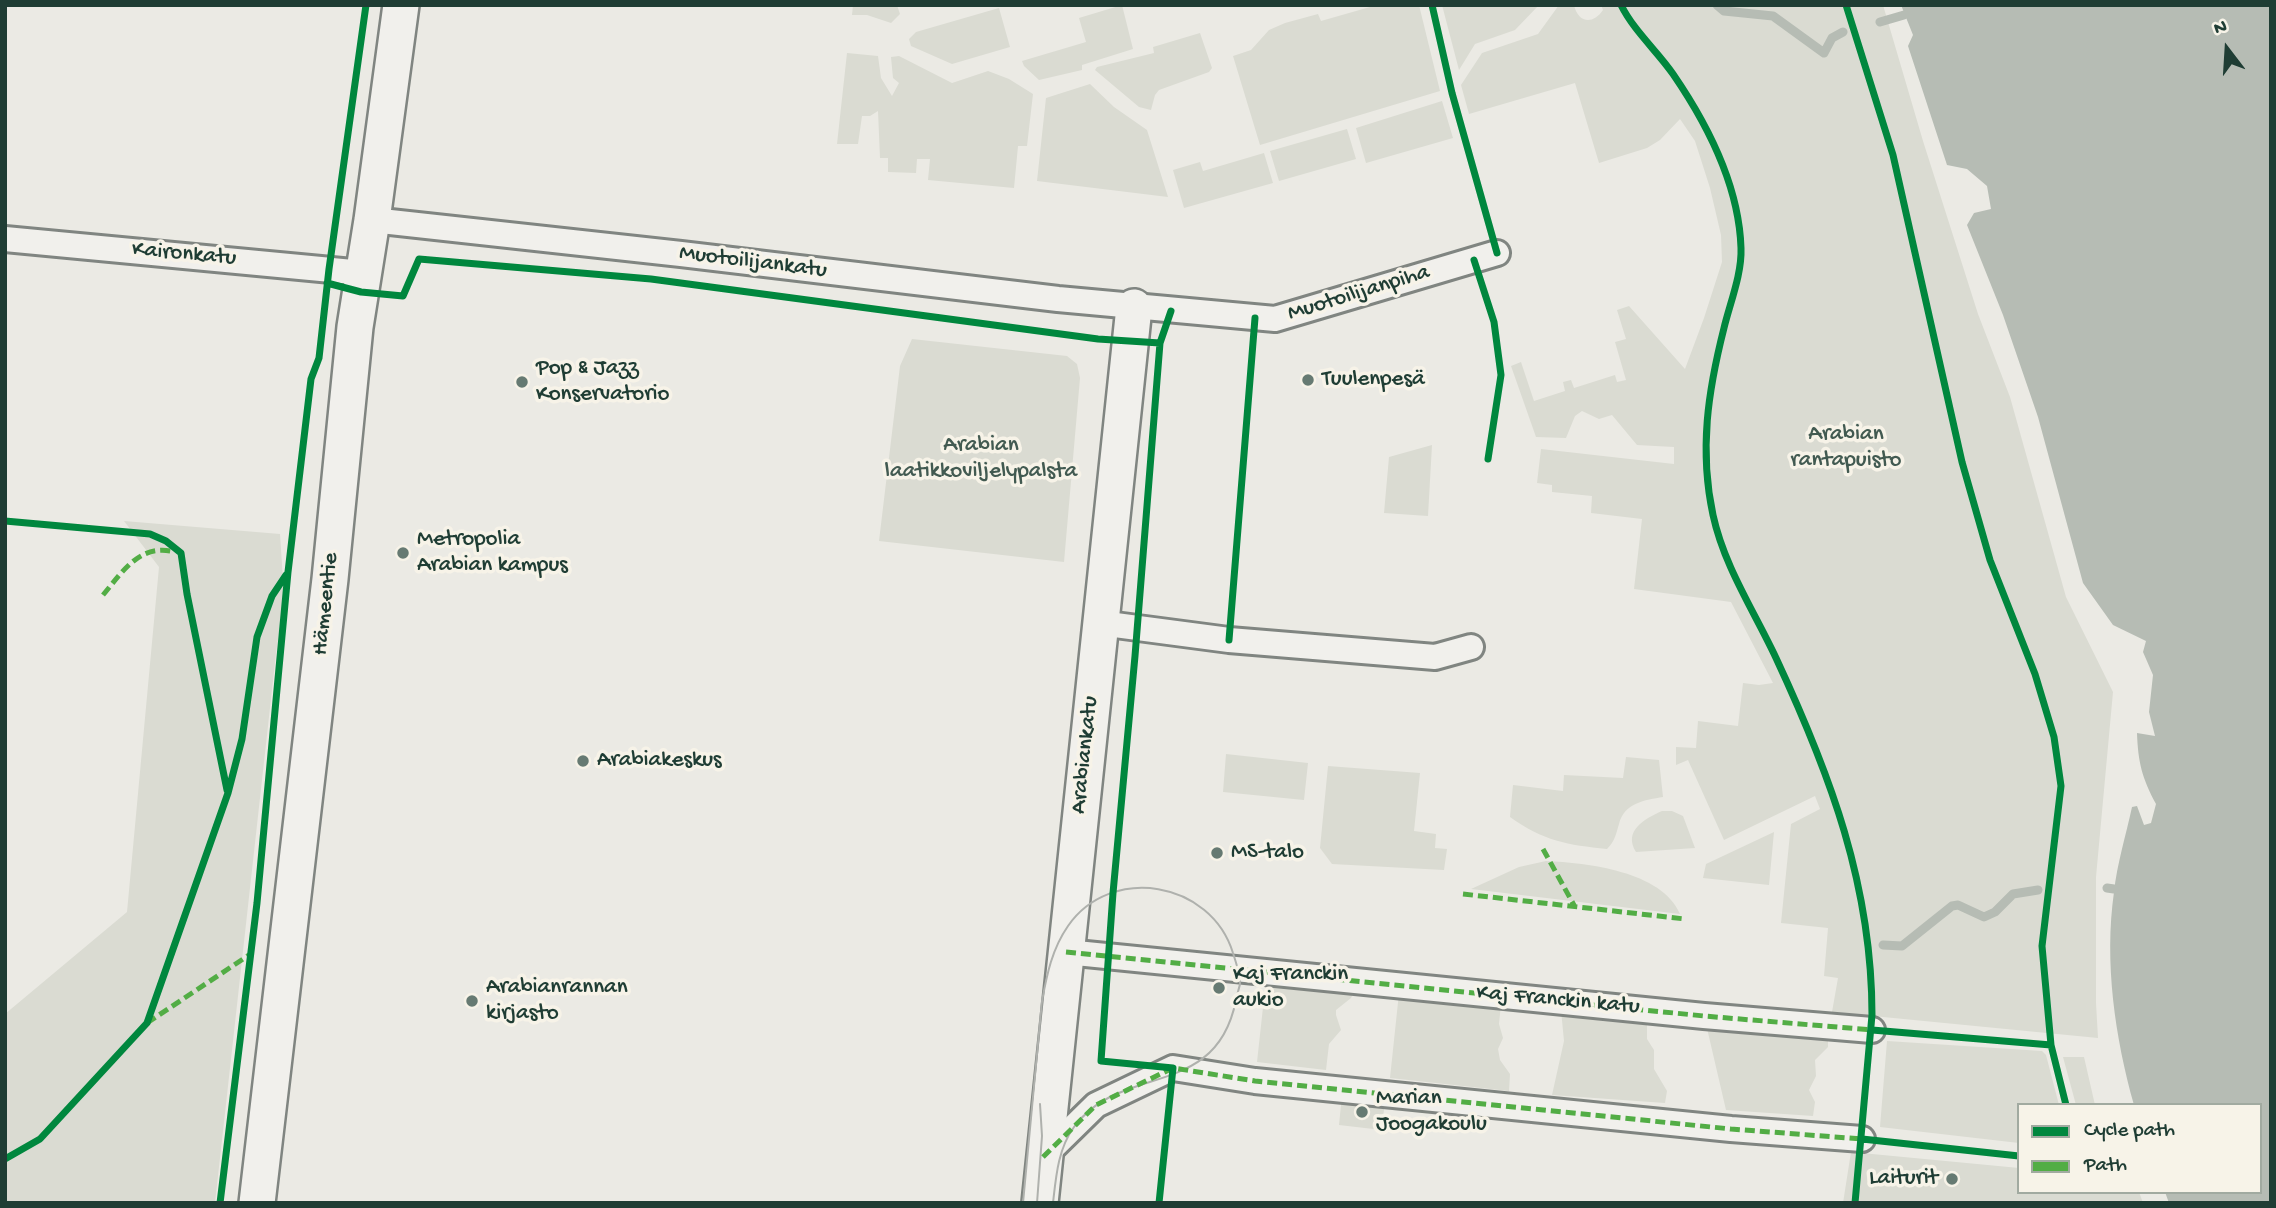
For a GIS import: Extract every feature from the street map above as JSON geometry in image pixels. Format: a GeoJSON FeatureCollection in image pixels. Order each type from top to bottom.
{"type":"FeatureCollection","features":[{"type":"Feature","properties":{"kind":"main road","name":"Hämeentie"},"geometry":{"type":"LineString","coordinates":[[257,1203],[330,579],[355,327],[401,5]]}},
{"type":"Feature","properties":{"kind":"main road","name":"Arabiankatu"},"geometry":{"type":"LineString","coordinates":[[1040,1203],[1134,307]]}},
{"type":"Feature","properties":{"kind":"street","name":"Muotoilijankatu"},"geometry":{"type":"LineString","coordinates":[[372,220],[1134,307]]}},
{"type":"Feature","properties":{"kind":"street","name":"Kaironkatu"},"geometry":{"type":"LineString","coordinates":[[5,239],[363,273]]}},
{"type":"Feature","properties":{"kind":"street","name":"Muotoilijanpiha"},"geometry":{"type":"LineString","coordinates":[[1134,307],[1275,319],[1497,253]]}},
{"type":"Feature","properties":{"kind":"street"},"geometry":{"type":"LineString","coordinates":[[1100,623],[1229,640],[1435,657],[1471,648]]}},
{"type":"Feature","properties":{"kind":"street","name":"Kaj Franckin katu"},"geometry":{"type":"LineString","coordinates":[[1066,952],[1872,1030]]}},
{"type":"Feature","properties":{"kind":"street"},"geometry":{"type":"LineString","coordinates":[[1043,1157],[1096,1105],[1172,1068],[1323,1087],[1731,1129],[1863,1139]]}},
{"type":"Feature","properties":{"kind":"green space"},"geometry":{"type":"Polygon","coordinates":[[[853,5],[897,5],[900,14],[891,23],[867,15],[852,15],[853,5]]]}},
{"type":"Feature","properties":{"kind":"green space"},"geometry":{"type":"Polygon","coordinates":[[[1122,5],[1133,49],[1082,65],[1082,70],[1039,80],[1024,66],[1022,61],[1086,42],[1079,18],[1122,5]]]}},
{"type":"Feature","properties":{"kind":"green space"},"geometry":{"type":"Polygon","coordinates":[[[1377,5],[1419,5],[1440,91],[1260,145],[1233,56],[1251,50],[1269,30],[1285,23],[1318,14],[1321,21],[1377,5]]]}},
{"type":"Feature","properties":{"kind":"green space"},"geometry":{"type":"Polygon","coordinates":[[[1442,5],[1539,5],[1515,30],[1475,44],[1459,70],[1442,5]]]}},
{"type":"Feature","properties":{"kind":"green space","name":"Arabian rantapuisto"},"geometry":{"type":"Polygon","coordinates":[[[1559,5],[1574,5],[1582,18],[1590,20],[1603,10],[1601,5],[1883,5],[1978,314],[2010,397],[2066,597],[2113,692],[2096,877],[2098,1038],[1832,1012],[1838,978],[1824,976],[1828,928],[1781,923],[1791,824],[1820,809],[1815,796],[1724,840],[1688,760],[1676,765],[1676,747],[1696,748],[1698,721],[1738,726],[1743,683],[1773,683],[1731,602],[1634,589],[1642,519],[1591,513],[1592,496],[1552,492],[1552,485],[1537,483],[1541,449],[1674,464],[1674,447],[1637,445],[1612,415],[1599,419],[1582,411],[1575,416],[1566,438],[1536,437],[1511,366],[1521,362],[1534,401],[1565,391],[1563,382],[1571,380],[1574,388],[1615,375],[1617,382],[1626,380],[1615,342],[1626,339],[1617,310],[1629,306],[1685,369],[1722,262],[1721,235],[1695,141],[1680,119],[1660,140],[1647,148],[1599,163],[1575,83],[1469,114],[1461,85],[1482,53],[1538,34],[1559,5]]]}},
{"type":"Feature","properties":{"kind":"green space"},"geometry":{"type":"Polygon","coordinates":[[[999,8],[1010,47],[952,64],[911,46],[909,39],[916,32],[999,8]]]}},
{"type":"Feature","properties":{"kind":"green space"},"geometry":{"type":"Polygon","coordinates":[[[1200,33],[1212,68],[1209,72],[1159,90],[1151,110],[1139,107],[1095,70],[1097,67],[1154,53],[1153,47],[1200,33]]]}},
{"type":"Feature","properties":{"kind":"green space"},"geometry":{"type":"Polygon","coordinates":[[[847,53],[878,56],[881,78],[892,96],[899,83],[893,78],[891,57],[899,56],[952,83],[988,71],[1009,79],[1033,94],[1027,146],[1018,146],[1014,188],[928,180],[930,159],[917,159],[916,173],[888,172],[888,158],[880,158],[878,111],[870,116],[862,116],[858,144],[837,144],[847,53]]]}},
{"type":"Feature","properties":{"kind":"green space"},"geometry":{"type":"Polygon","coordinates":[[[1090,84],[1114,107],[1147,130],[1168,197],[1037,181],[1046,98],[1090,84]]]}},
{"type":"Feature","properties":{"kind":"green space"},"geometry":{"type":"Polygon","coordinates":[[[1442,101],[1453,138],[1366,163],[1356,128],[1442,101]]]}},
{"type":"Feature","properties":{"kind":"green space"},"geometry":{"type":"Polygon","coordinates":[[[1347,129],[1356,159],[1279,181],[1270,151],[1347,129]]]}},
{"type":"Feature","properties":{"kind":"green space"},"geometry":{"type":"Polygon","coordinates":[[[1264,153],[1273,183],[1184,208],[1173,170],[1200,162],[1203,171],[1264,153]]]}},
{"type":"Feature","properties":{"kind":"green space","name":"Arabian laatikkoviljelypalsta"},"geometry":{"type":"Polygon","coordinates":[[[912,339],[1067,356],[1077,364],[1080,378],[1064,562],[879,541],[900,366],[912,339]]]}},
{"type":"Feature","properties":{"kind":"green space"},"geometry":{"type":"Polygon","coordinates":[[[1432,445],[1428,516],[1384,513],[1389,457],[1432,445]]]}},
{"type":"Feature","properties":{"kind":"green space"},"geometry":{"type":"Polygon","coordinates":[[[124,521],[280,534],[284,595],[215,1203],[5,1203],[5,1014],[127,912],[159,567],[124,521]]]}},
{"type":"Feature","properties":{"kind":"green space"},"geometry":{"type":"Polygon","coordinates":[[[1226,754],[1308,763],[1304,800],[1223,792],[1226,754]]]}},
{"type":"Feature","properties":{"kind":"green space"},"geometry":{"type":"Polygon","coordinates":[[[1626,757],[1659,760],[1663,797],[1636,804],[1625,811],[1614,840],[1607,849],[1580,846],[1545,837],[1510,817],[1513,785],[1563,791],[1564,775],[1623,778],[1626,757]]]}},
{"type":"Feature","properties":{"kind":"green space"},"geometry":{"type":"Polygon","coordinates":[[[1328,766],[1420,773],[1414,831],[1436,834],[1435,848],[1447,849],[1444,870],[1332,864],[1320,848],[1328,766]]]}},
{"type":"Feature","properties":{"kind":"green space"},"geometry":{"type":"Polygon","coordinates":[[[1662,811],[1672,811],[1683,816],[1695,848],[1636,852],[1632,838],[1637,827],[1662,811]]]}},
{"type":"Feature","properties":{"kind":"green space"},"geometry":{"type":"Polygon","coordinates":[[[1774,832],[1769,885],[1703,878],[1706,864],[1774,832]]]}},
{"type":"Feature","properties":{"kind":"green space"},"geometry":{"type":"Polygon","coordinates":[[[1546,861],[1602,867],[1641,879],[1671,899],[1680,914],[1471,889],[1519,867],[1546,861]]]}},
{"type":"Feature","properties":{"kind":"green space"},"geometry":{"type":"Polygon","coordinates":[[[1266,980],[1356,988],[1351,998],[1336,1010],[1341,1030],[1329,1044],[1326,1070],[1257,1062],[1266,980]]]}},
{"type":"Feature","properties":{"kind":"green space"},"geometry":{"type":"Polygon","coordinates":[[[1399,993],[1501,1004],[1499,1024],[1503,1038],[1498,1049],[1500,1060],[1510,1074],[1509,1091],[1390,1078],[1399,993]]]}},
{"type":"Feature","properties":{"kind":"green space"},"geometry":{"type":"Polygon","coordinates":[[[1561,1010],[1647,1019],[1647,1039],[1654,1050],[1654,1069],[1667,1091],[1665,1103],[1552,1095],[1564,1041],[1561,1010]]]}},
{"type":"Feature","properties":{"kind":"green space"},"geometry":{"type":"Polygon","coordinates":[[[1706,1024],[1836,1037],[1828,1040],[1828,1047],[1815,1060],[1816,1076],[1809,1090],[1815,1102],[1813,1116],[1726,1110],[1706,1024]]]}},
{"type":"Feature","properties":{"kind":"green space"},"geometry":{"type":"Polygon","coordinates":[[[1887,1041],[2042,1051],[2046,1055],[2058,1103],[2017,1103],[2017,1143],[1880,1127],[1887,1041]]]}},
{"type":"Feature","properties":{"kind":"green space"},"geometry":{"type":"Polygon","coordinates":[[[2063,1057],[2084,1057],[2095,1103],[2075,1103],[2063,1057]]]}},
{"type":"Feature","properties":{"kind":"green space","name":"Marian Joogakoulu"},"geometry":{"type":"Polygon","coordinates":[[[1342,1095],[1385,1099],[1382,1130],[1339,1125],[1342,1095]]]}},
{"type":"Feature","properties":{"kind":"green space"},"geometry":{"type":"Polygon","coordinates":[[[1851,1152],[2017,1168],[2017,1194],[2140,1194],[2143,1203],[1843,1203],[1851,1152]]]}},
{"type":"Feature","properties":{"kind":"shaded area"},"geometry":{"type":"Polygon","coordinates":[[[1901,5],[2271,5],[2271,1203],[2169,1203],[2166,1194],[2262,1194],[2262,1103],[2134,1103],[2121,1053],[2113,999],[2110,945],[2115,881],[2132,807],[2137,806],[2144,825],[2151,823],[2156,804],[2142,770],[2137,733],[2155,736],[2149,712],[2153,675],[2143,652],[2146,641],[2113,625],[2083,583],[2038,417],[2003,315],[1967,225],[1974,213],[1991,209],[1987,186],[1967,169],[1947,165],[1908,46],[1913,35],[1901,5]]]}},
{"type":"Feature","properties":{"kind":"waterway"},"geometry":{"type":"LineString","coordinates":[[1717,5],[1724,11],[1773,16],[1824,53],[1832,38],[1843,32]]}},
{"type":"Feature","properties":{"kind":"waterway"},"geometry":{"type":"LineString","coordinates":[[1880,22],[1904,15]]}},
{"type":"Feature","properties":{"kind":"waterway"},"geometry":{"type":"LineString","coordinates":[[2107,888],[2114,889]]}},
{"type":"Feature","properties":{"kind":"waterway"},"geometry":{"type":"LineString","coordinates":[[1883,945],[1902,946],[1952,906],[1958,905],[1984,917],[1995,912],[2013,894],[2038,890]]}},
{"type":"Feature","properties":{"kind":"tram line"},"geometry":{"type":"LineString","coordinates":[[1023,1203],[1042,1001],[1051,962],[1062,935],[1087,906],[1109,894],[1133,888],[1158,889],[1182,896],[1204,910],[1221,929],[1233,953],[1240,984],[1225,1032],[1209,1053],[1188,1067],[1116,1094],[1094,1107],[1074,1127],[1064,1144],[1053,1203]]}},
{"type":"Feature","properties":{"kind":"tram line"},"geometry":{"type":"LineString","coordinates":[[1037,1203],[1042,1136],[1040,1104]]}},
{"type":"Feature","properties":{"kind":"marked path"},"geometry":{"type":"LineString","coordinates":[[103,595],[125,568],[142,555],[163,550],[175,552]]}},
{"type":"Feature","properties":{"kind":"marked path"},"geometry":{"type":"LineString","coordinates":[[1543,849],[1575,907]]}},
{"type":"Feature","properties":{"kind":"marked path"},"geometry":{"type":"LineString","coordinates":[[1463,894],[1685,919]]}},
{"type":"Feature","properties":{"kind":"marked path"},"geometry":{"type":"LineString","coordinates":[[1066,952],[1704,1016],[1872,1030]]}},
{"type":"Feature","properties":{"kind":"marked path"},"geometry":{"type":"LineString","coordinates":[[147,1023],[249,955]]}},
{"type":"Feature","properties":{"kind":"marked path"},"geometry":{"type":"LineString","coordinates":[[1043,1157],[1096,1105],[1173,1068],[1255,1081],[1731,1129],[1862,1139]]}},
{"type":"Feature","properties":{"kind":"cycle path"},"geometry":{"type":"LineString","coordinates":[[220,1203],[257,903],[288,572],[311,379],[319,358],[366,5]]}},
{"type":"Feature","properties":{"kind":"cycle path"},"geometry":{"type":"LineString","coordinates":[[1432,5],[1452,93],[1497,253]]}},
{"type":"Feature","properties":{"kind":"cycle path"},"geometry":{"type":"LineString","coordinates":[[1621,5],[1632,24],[1673,74],[1698,114],[1728,179],[1739,225],[1741,258],[1738,278],[1718,351],[1707,421],[1709,491],[1724,552],[1814,744],[1844,831],[1856,876],[1865,921],[1872,1015],[1855,1203]]}},
{"type":"Feature","properties":{"kind":"cycle path"},"geometry":{"type":"LineString","coordinates":[[1846,5],[1893,155],[1962,462],[1990,560],[2035,674],[2054,737],[2061,786],[2042,946],[2051,1045],[2066,1103]]}},
{"type":"Feature","properties":{"kind":"cycle path"},"geometry":{"type":"LineString","coordinates":[[327,283],[361,292],[403,296],[419,259],[651,279],[1098,339],[1160,343]]}},
{"type":"Feature","properties":{"kind":"cycle path"},"geometry":{"type":"LineString","coordinates":[[1474,260],[1494,322],[1501,375],[1488,459]]}},
{"type":"Feature","properties":{"kind":"cycle path"},"geometry":{"type":"LineString","coordinates":[[1159,1203],[1173,1068],[1101,1061],[1160,343],[1171,311]]}},
{"type":"Feature","properties":{"kind":"cycle path"},"geometry":{"type":"LineString","coordinates":[[1229,640],[1255,318]]}},
{"type":"Feature","properties":{"kind":"cycle path"},"geometry":{"type":"LineString","coordinates":[[5,521],[150,534],[166,541],[181,553],[227,790]]}},
{"type":"Feature","properties":{"kind":"cycle path"},"geometry":{"type":"LineString","coordinates":[[5,1159],[40,1139],[147,1023],[228,793],[242,739],[257,637],[272,596],[286,575]]}},
{"type":"Feature","properties":{"kind":"cycle path"},"geometry":{"type":"LineString","coordinates":[[1872,1030],[2051,1045]]}},
{"type":"Feature","properties":{"kind":"cycle path"},"geometry":{"type":"LineString","coordinates":[[1862,1139],[2017,1156]]}},
{"type":"Feature","properties":{"kind":"place","name":"Tuulenpesä"},"geometry":{"type":"Point","coordinates":[1308,380]}},
{"type":"Feature","properties":{"kind":"place","name":"Pop & Jazz Konservatorio"},"geometry":{"type":"Point","coordinates":[522,382]}},
{"type":"Feature","properties":{"kind":"place","name":"Metropolia Arabian kampus"},"geometry":{"type":"Point","coordinates":[403,553]}},
{"type":"Feature","properties":{"kind":"place","name":"Arabiakeskus"},"geometry":{"type":"Point","coordinates":[583,761]}},
{"type":"Feature","properties":{"kind":"place","name":"MS-talo"},"geometry":{"type":"Point","coordinates":[1217,853]}},
{"type":"Feature","properties":{"kind":"place","name":"Kaj Franckin aukio"},"geometry":{"type":"Point","coordinates":[1219,988]}},
{"type":"Feature","properties":{"kind":"place","name":"Arabianrannan kirjasto"},"geometry":{"type":"Point","coordinates":[472,1001]}},
{"type":"Feature","properties":{"kind":"place","name":"Marian Joogakoulu"},"geometry":{"type":"Point","coordinates":[1362,1112]}},
{"type":"Feature","properties":{"kind":"place","name":"Laiturit"},"geometry":{"type":"Point","coordinates":[1952,1179]}}]}
